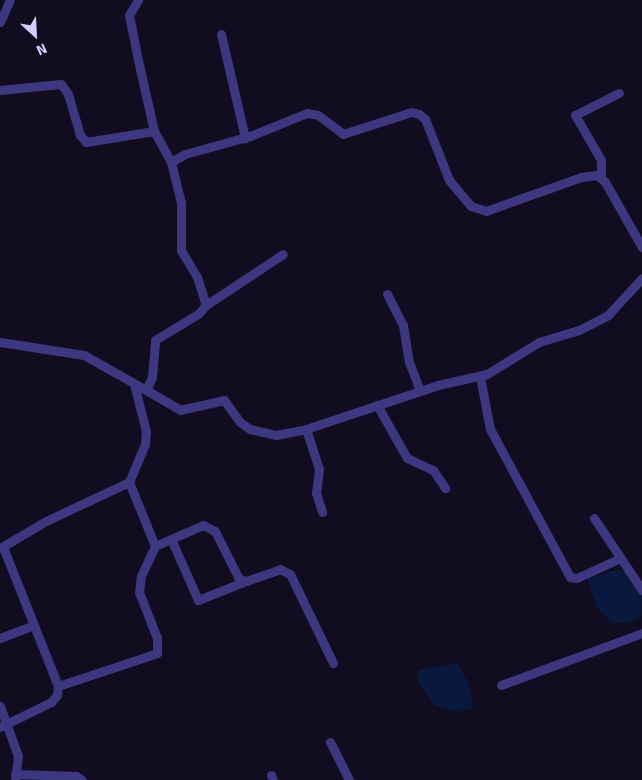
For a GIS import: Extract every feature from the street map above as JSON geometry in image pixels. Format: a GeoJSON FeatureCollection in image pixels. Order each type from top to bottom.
{"type":"FeatureCollection","features":[{"type":"Feature","properties":{"kind":"street"},"geometry":{"type":"LineString","coordinates":[[0,22],[10,0]]}},
{"type":"Feature","properties":{"kind":"street"},"geometry":{"type":"LineString","coordinates":[[138,0],[129,15],[154,131],[171,162],[179,188],[182,250],[197,277],[206,305]]}},
{"type":"Feature","properties":{"kind":"street"},"geometry":{"type":"LineString","coordinates":[[221,34],[244,138]]}},
{"type":"Feature","properties":{"kind":"street"},"geometry":{"type":"LineString","coordinates":[[0,90],[61,84],[68,94],[80,135],[86,142],[154,131]]}},
{"type":"Feature","properties":{"kind":"street"},"geometry":{"type":"LineString","coordinates":[[619,93],[575,115],[601,160],[601,176],[642,247]]}},
{"type":"Feature","properties":{"kind":"street"},"geometry":{"type":"LineString","coordinates":[[171,162],[185,154],[244,138],[307,113],[318,115],[343,134],[411,112],[419,114],[425,119],[449,180],[471,206],[486,211],[589,174],[601,176]]}},
{"type":"Feature","properties":{"kind":"street"},"geometry":{"type":"LineString","coordinates":[[146,390],[152,378],[156,340],[283,254]]}},
{"type":"Feature","properties":{"kind":"street"},"geometry":{"type":"LineString","coordinates":[[0,342],[84,355],[146,390],[176,410],[224,400],[240,422],[250,429],[276,435],[306,429],[420,390],[480,376],[539,342],[579,330],[608,315],[642,278]]}},
{"type":"Feature","properties":{"kind":"street"},"geometry":{"type":"LineString","coordinates":[[387,294],[402,325],[409,362],[420,390]]}},
{"type":"Feature","properties":{"kind":"street"},"geometry":{"type":"LineString","coordinates":[[480,376],[490,429],[570,576],[577,578],[620,558]]}},
{"type":"Feature","properties":{"kind":"street"},"geometry":{"type":"LineString","coordinates":[[4,726],[51,702],[57,695],[58,686],[1,547],[46,521],[128,482],[145,444],[146,431],[134,384]]}},
{"type":"Feature","properties":{"kind":"street"},"geometry":{"type":"LineString","coordinates":[[377,405],[407,458],[433,470],[445,488]]}},
{"type":"Feature","properties":{"kind":"street"},"geometry":{"type":"LineString","coordinates":[[306,429],[319,469],[316,492],[322,512]]}},
{"type":"Feature","properties":{"kind":"street"},"geometry":{"type":"LineString","coordinates":[[128,482],[155,546]]}},
{"type":"Feature","properties":{"kind":"street"},"geometry":{"type":"LineString","coordinates":[[594,518],[642,590]]}},
{"type":"Feature","properties":{"kind":"street"},"geometry":{"type":"LineString","coordinates":[[58,686],[157,653],[159,646],[139,584],[155,546],[203,525],[210,526],[239,578],[246,581]]}},
{"type":"Feature","properties":{"kind":"street"},"geometry":{"type":"LineString","coordinates":[[171,539],[198,600],[280,569],[290,574],[333,663]]}},
{"type":"Feature","properties":{"kind":"street"},"geometry":{"type":"LineString","coordinates":[[0,638],[34,625]]}},
{"type":"Feature","properties":{"kind":"street"},"geometry":{"type":"LineString","coordinates":[[501,685],[642,633]]}},
{"type":"Feature","properties":{"kind":"street"},"geometry":{"type":"LineString","coordinates":[[0,706],[4,726],[18,756],[15,777],[76,776],[82,780]]}},
{"type":"Feature","properties":{"kind":"street"},"geometry":{"type":"LineString","coordinates":[[330,742],[349,780]]}},
{"type":"Feature","properties":{"kind":"water"},"geometry":{"type":"Polygon","coordinates":[[[618,569],[629,572],[642,596],[641,617],[628,623],[612,623],[598,609],[587,579],[618,569]]]}},
{"type":"Feature","properties":{"kind":"water"},"geometry":{"type":"Polygon","coordinates":[[[458,663],[469,685],[473,709],[457,712],[434,705],[417,679],[418,670],[458,663]]]}}]}
